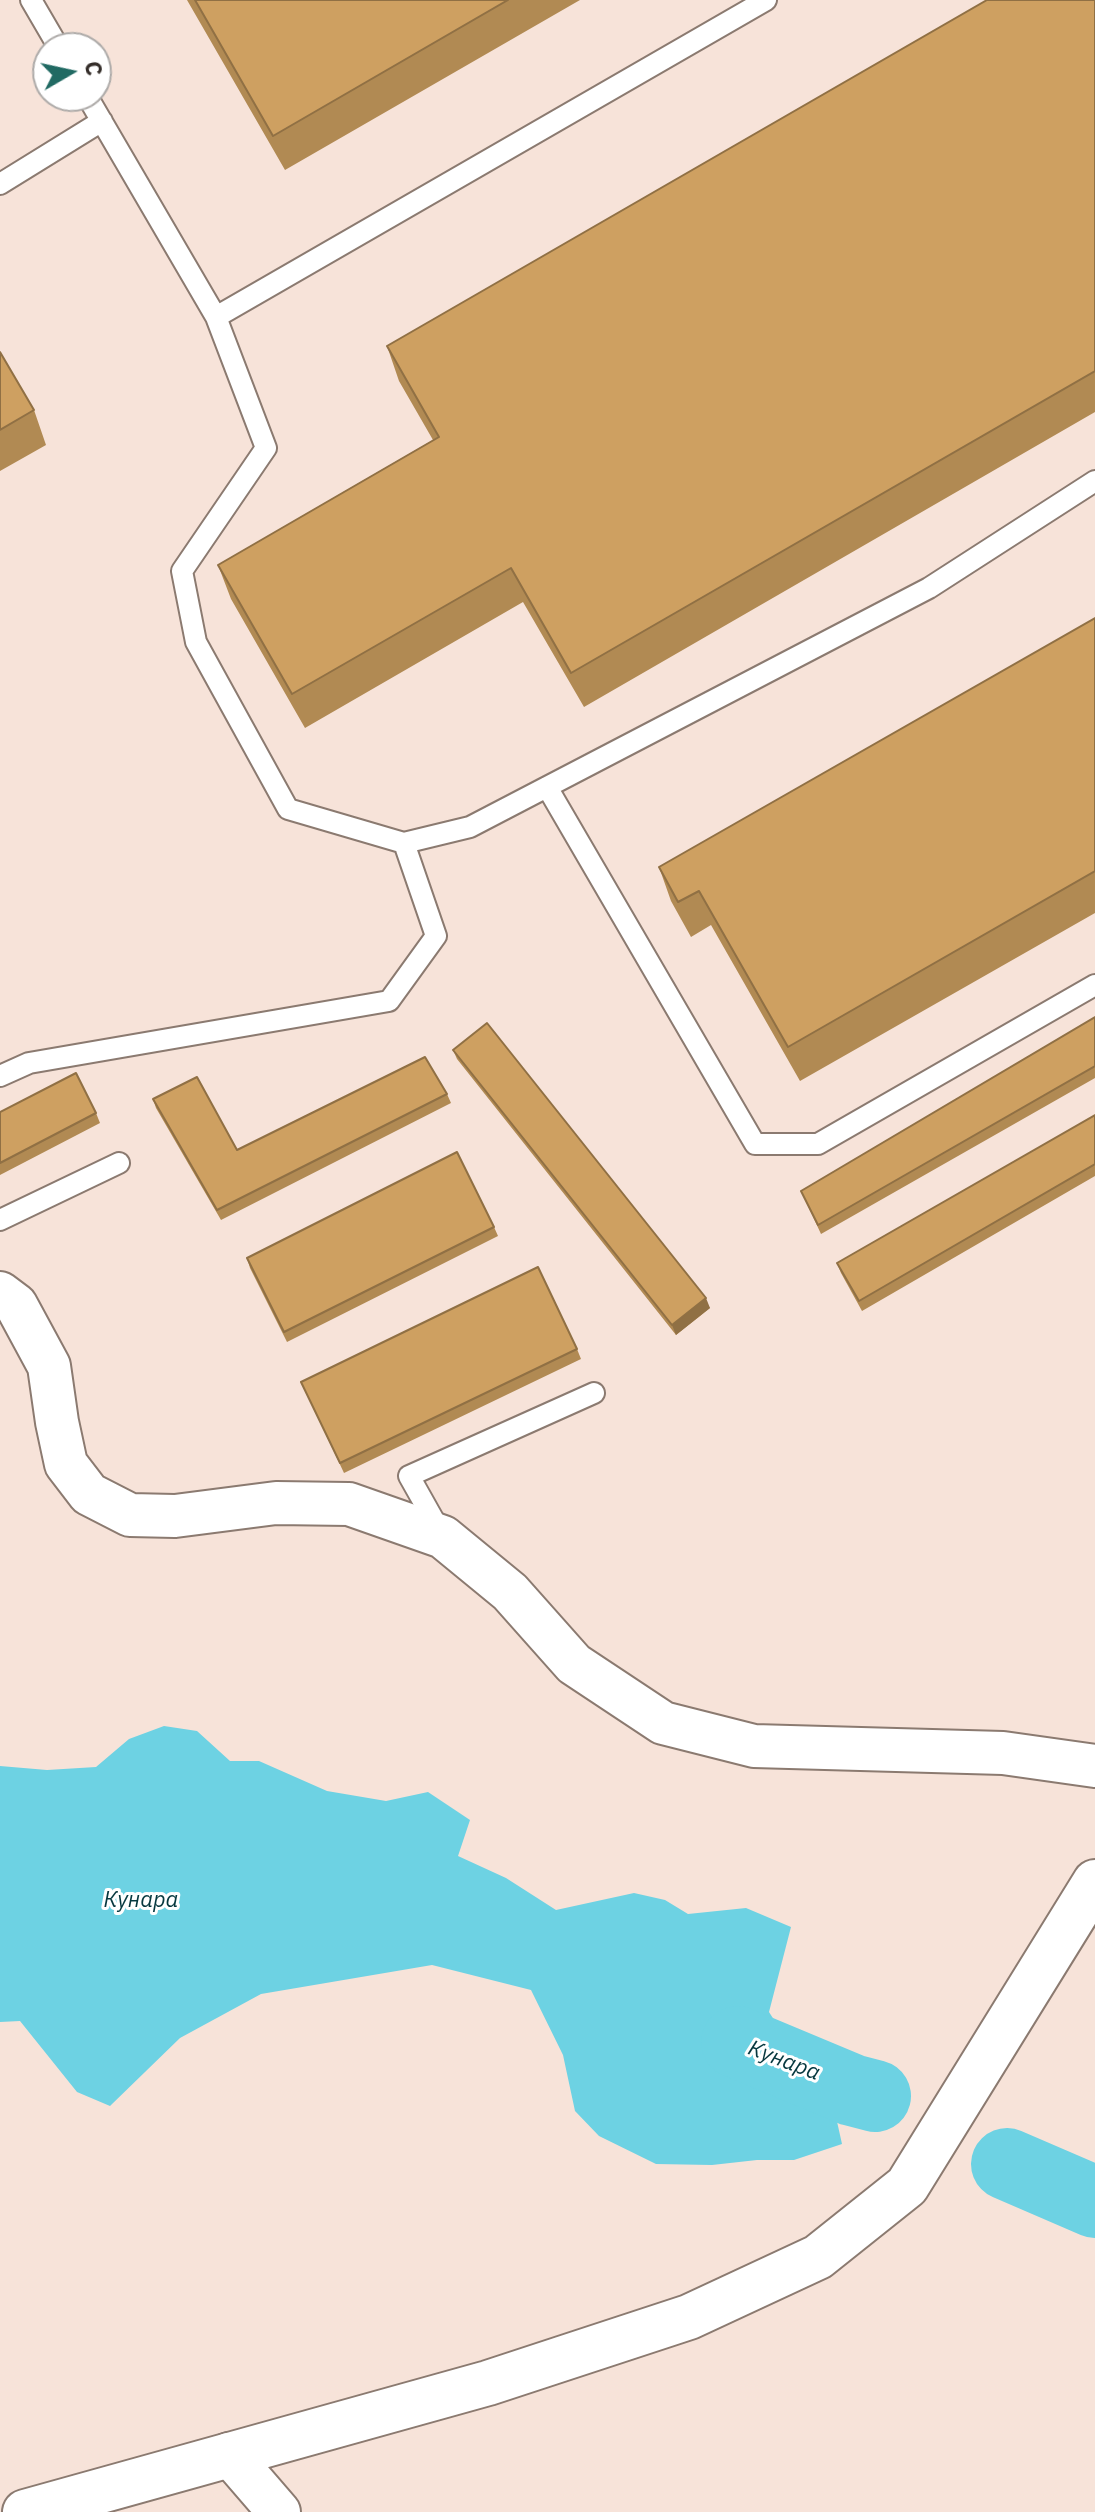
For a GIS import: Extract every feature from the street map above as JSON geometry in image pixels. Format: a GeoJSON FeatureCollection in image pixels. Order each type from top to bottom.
{"type":"FeatureCollection","features":[{"type":"Feature","properties":{"kind":"street"},"geometry":{"type":"LineString","coordinates":[[0,1293],[16,1305],[49,1366],[66,1464],[89,1494],[130,1515],[175,1516],[276,1503],[349,1504],[443,1537],[510,1592],[574,1664],[663,1723],[754,1746],[1003,1753],[1095,1766]]}},
{"type":"Feature","properties":{"kind":"street"},"geometry":{"type":"LineString","coordinates":[[25,2512],[488,2383],[689,2317],[818,2257],[907,2186],[1095,1882]]}},
{"type":"Feature","properties":{"kind":"street"},"geometry":{"type":"LineString","coordinates":[[229,2454],[279,2512]]}},
{"type":"Feature","properties":{"kind":"lane"},"geometry":{"type":"LineString","coordinates":[[31,0],[50,32]]}},
{"type":"Feature","properties":{"kind":"lane"},"geometry":{"type":"LineString","coordinates":[[216,317],[766,0]]}},
{"type":"Feature","properties":{"kind":"lane"},"geometry":{"type":"LineString","coordinates":[[97,112],[216,317],[266,448],[182,571],[196,642],[288,809],[404,843],[470,827],[929,588],[1095,481]]}},
{"type":"Feature","properties":{"kind":"lane"},"geometry":{"type":"LineString","coordinates":[[0,184],[102,121]]}},
{"type":"Feature","properties":{"kind":"lane"},"geometry":{"type":"LineString","coordinates":[[547,787],[755,1144],[818,1144],[1095,985]]}},
{"type":"Feature","properties":{"kind":"lane"},"geometry":{"type":"LineString","coordinates":[[0,1076],[29,1063],[389,1001],[436,936],[404,843]]}},
{"type":"Feature","properties":{"kind":"lane"},"geometry":{"type":"LineString","coordinates":[[0,1220],[119,1163]]}},
{"type":"Feature","properties":{"kind":"lane"},"geometry":{"type":"LineString","coordinates":[[443,1537],[409,1476],[594,1393]]}},
{"type":"Feature","properties":{"kind":"water","name":"Кунара"},"geometry":{"type":"Polygon","coordinates":[[[164,1726],[197,1731],[230,1761],[259,1761],[327,1791],[386,1801],[428,1792],[470,1820],[458,1856],[506,1878],[556,1910],[634,1893],[665,1900],[688,1914],[746,1908],[791,1927],[769,2012],[790,2045],[826,2072],[842,2144],[794,2160],[712,2165],[656,2164],[599,2136],[575,2111],[563,2055],[531,1990],[432,1965],[261,1994],[180,2038],[110,2106],[77,2092],[20,2021],[0,2022],[0,1766],[47,1770],[96,1767],[129,1739],[164,1726]]]}},
{"type":"Feature","properties":{"kind":"building"},"geometry":{"type":"Polygon","coordinates":[[[195,0],[508,0],[273,136],[195,0]]]}},
{"type":"Feature","properties":{"kind":"building"},"geometry":{"type":"Polygon","coordinates":[[[987,0],[1095,0],[1095,371],[571,673],[511,568],[292,694],[218,565],[439,437],[387,346],[987,0]]]}},
{"type":"Feature","properties":{"kind":"building"},"geometry":{"type":"Polygon","coordinates":[[[0,352],[34,410],[0,430],[0,352]]]}},
{"type":"Feature","properties":{"kind":"building"},"geometry":{"type":"Polygon","coordinates":[[[1095,618],[1095,871],[788,1047],[699,891],[678,902],[659,867],[1095,618]]]}},
{"type":"Feature","properties":{"kind":"building"},"geometry":{"type":"Polygon","coordinates":[[[1095,1017],[1095,1066],[818,1225],[801,1191],[1095,1017]]]}},
{"type":"Feature","properties":{"kind":"building"},"geometry":{"type":"Polygon","coordinates":[[[487,1023],[706,1298],[672,1325],[453,1050],[487,1023]]]}},
{"type":"Feature","properties":{"kind":"building"},"geometry":{"type":"Polygon","coordinates":[[[425,1057],[447,1094],[217,1210],[153,1099],[197,1077],[237,1150],[425,1057]]]}},
{"type":"Feature","properties":{"kind":"building"},"geometry":{"type":"Polygon","coordinates":[[[76,1073],[96,1113],[0,1163],[0,1112],[76,1073]]]}},
{"type":"Feature","properties":{"kind":"building"},"geometry":{"type":"Polygon","coordinates":[[[1095,1115],[1095,1164],[859,1301],[837,1263],[1095,1115]]]}},
{"type":"Feature","properties":{"kind":"building"},"geometry":{"type":"Polygon","coordinates":[[[457,1152],[494,1227],[284,1332],[247,1258],[457,1152]]]}},
{"type":"Feature","properties":{"kind":"building"},"geometry":{"type":"Polygon","coordinates":[[[538,1267],[577,1349],[340,1463],[301,1382],[538,1267]]]}},
{"type":"Feature","properties":{"kind":"waterway","name":"Кунара"},"geometry":{"type":"LineString","coordinates":[[737,2042],[852,2090],[875,2096]]}},
{"type":"Feature","properties":{"kind":"waterway","name":"Кунара"},"geometry":{"type":"LineString","coordinates":[[1007,2164],[1095,2202]]}}]}
